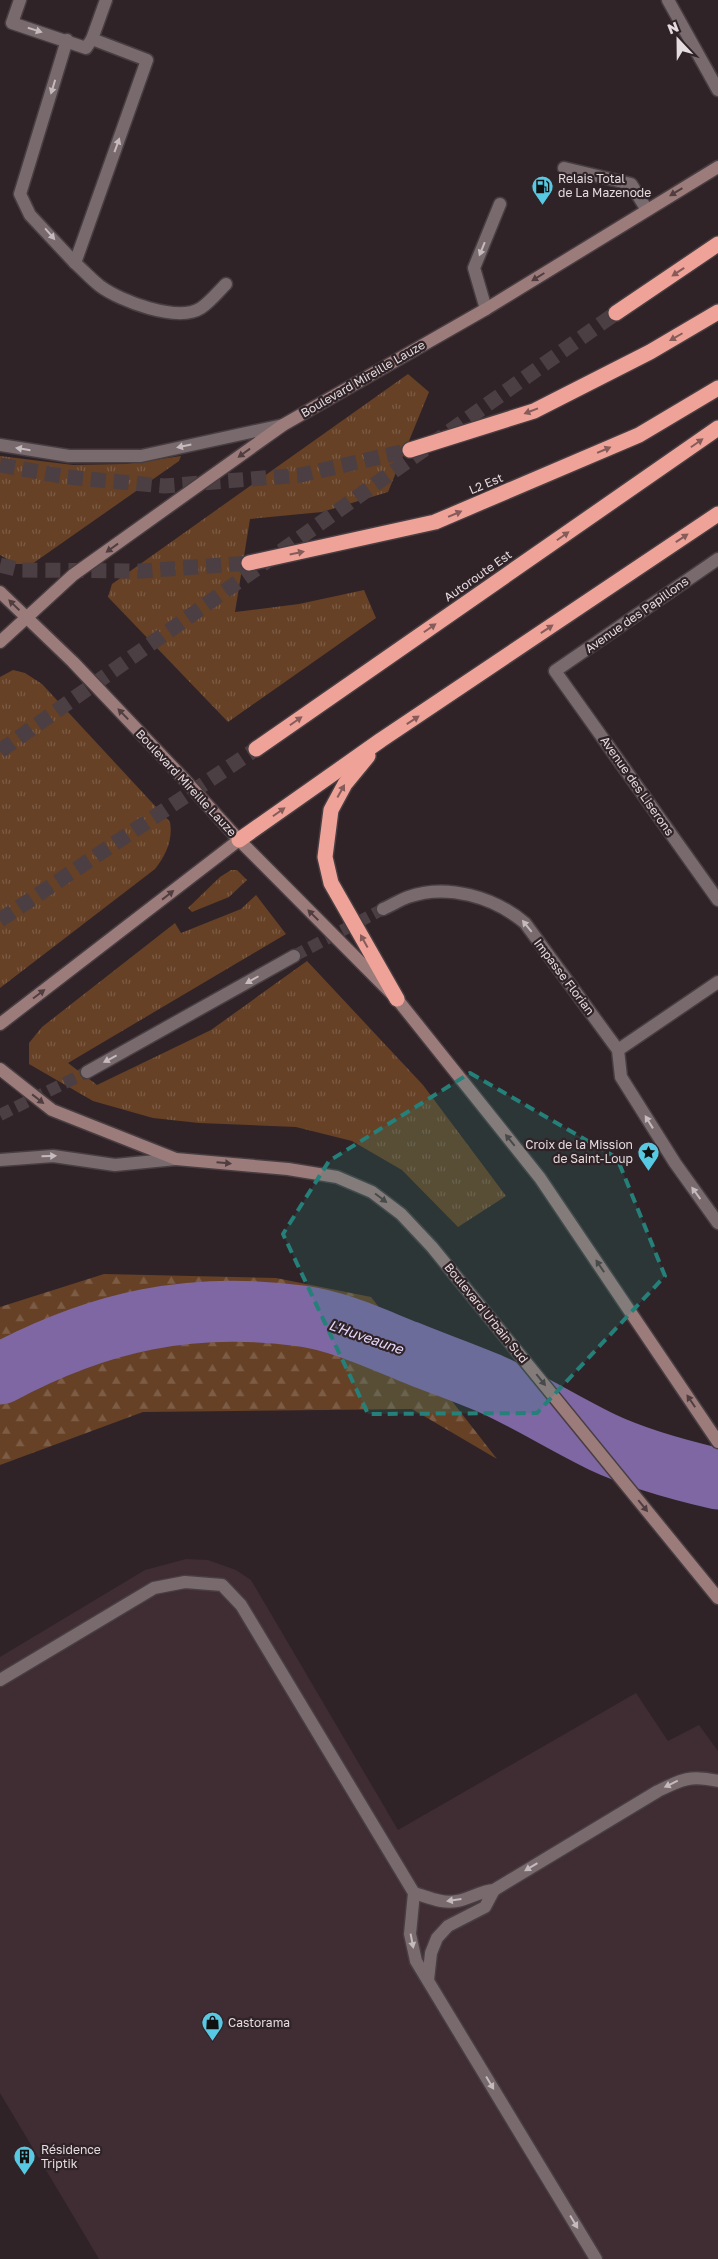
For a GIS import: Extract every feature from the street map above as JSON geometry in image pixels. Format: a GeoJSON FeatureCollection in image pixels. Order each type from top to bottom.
{"type":"FeatureCollection","features":[{"type":"Feature","properties":{"kind":"highway"},"geometry":{"type":"LineString","coordinates":[[616,314],[718,244]]}},
{"type":"Feature","properties":{"kind":"highway"},"geometry":{"type":"LineString","coordinates":[[410,450],[534,411],[650,352],[718,312]]}},
{"type":"Feature","properties":{"kind":"highway","name":"L2 Est"},"geometry":{"type":"LineString","coordinates":[[250,563],[435,522],[638,435],[718,388]]}},
{"type":"Feature","properties":{"kind":"highway","name":"Autoroute Est"},"geometry":{"type":"LineString","coordinates":[[256,749],[718,428]]}},
{"type":"Feature","properties":{"kind":"highway"},"geometry":{"type":"LineString","coordinates":[[239,840],[381,740],[718,514]]}},
{"type":"Feature","properties":{"kind":"highway"},"geometry":{"type":"LineString","coordinates":[[381,740],[345,784],[331,810],[325,857],[331,883],[397,999]]}},
{"type":"Feature","properties":{"kind":"main road","name":"Boulevard Mireille Lauze"},"geometry":{"type":"LineString","coordinates":[[0,642],[73,576],[283,425],[486,309],[718,167]]}},
{"type":"Feature","properties":{"kind":"main road"},"geometry":{"type":"LineString","coordinates":[[0,592],[28,618]]}},
{"type":"Feature","properties":{"kind":"main road","name":"Boulevard Mireille Lauze"},"geometry":{"type":"LineString","coordinates":[[0,1024],[239,840],[159,752],[28,618]]}},
{"type":"Feature","properties":{"kind":"main road"},"geometry":{"type":"LineString","coordinates":[[239,840],[397,999],[540,1178],[718,1442]]}},
{"type":"Feature","properties":{"kind":"main road"},"geometry":{"type":"LineString","coordinates":[[0,1069],[52,1110],[176,1159]]}},
{"type":"Feature","properties":{"kind":"main road","name":"Boulevard Urbain Sud"},"geometry":{"type":"LineString","coordinates":[[176,1159],[288,1169],[337,1177],[372,1192],[401,1214],[432,1247],[718,1598]]}},
{"type":"Feature","properties":{"kind":"street"},"geometry":{"type":"LineString","coordinates":[[20,0],[12,23],[86,48],[92,39],[106,0]]}},
{"type":"Feature","properties":{"kind":"street"},"geometry":{"type":"LineString","coordinates":[[668,0],[718,90]]}},
{"type":"Feature","properties":{"kind":"street"},"geometry":{"type":"LineString","coordinates":[[75,262],[147,60],[92,39]]}},
{"type":"Feature","properties":{"kind":"street"},"geometry":{"type":"LineString","coordinates":[[66,40],[20,194],[30,215],[101,287],[131,302],[164,312],[190,312],[201,308],[226,284]]}},
{"type":"Feature","properties":{"kind":"street"},"geometry":{"type":"LineString","coordinates":[[564,168],[631,184],[647,210]]}},
{"type":"Feature","properties":{"kind":"street"},"geometry":{"type":"LineString","coordinates":[[486,309],[474,268],[500,204]]}},
{"type":"Feature","properties":{"kind":"street"},"geometry":{"type":"LineString","coordinates":[[0,445],[68,456],[141,456],[283,425]]}},
{"type":"Feature","properties":{"kind":"street","name":"Avenue des Papillons"},"geometry":{"type":"LineString","coordinates":[[555,671],[718,559]]}},
{"type":"Feature","properties":{"kind":"street","name":"Avenue des Liserons"},"geometry":{"type":"LineString","coordinates":[[555,671],[718,900]]}},
{"type":"Feature","properties":{"kind":"street","name":"Impasse Florian"},"geometry":{"type":"LineString","coordinates":[[384,909],[409,897],[442,891],[489,900],[509,910],[525,923],[618,1050],[621,1077],[675,1163],[718,1223]]}},
{"type":"Feature","properties":{"kind":"street"},"geometry":{"type":"LineString","coordinates":[[87,1072],[294,956]]}},
{"type":"Feature","properties":{"kind":"street"},"geometry":{"type":"LineString","coordinates":[[618,1050],[718,982]]}},
{"type":"Feature","properties":{"kind":"street"},"geometry":{"type":"LineString","coordinates":[[0,1160],[53,1156],[115,1165],[176,1159]]}},
{"type":"Feature","properties":{"kind":"street"},"geometry":{"type":"LineString","coordinates":[[0,1680],[154,1588],[185,1582],[222,1585],[241,1605],[414,1893],[410,1934],[416,1960],[596,2259]]}},
{"type":"Feature","properties":{"kind":"street"},"geometry":{"type":"LineString","coordinates":[[414,1893],[439,1901],[456,1901],[480,1891],[494,1890],[673,1783],[698,1777],[718,1781]]}},
{"type":"Feature","properties":{"kind":"street"},"geometry":{"type":"LineString","coordinates":[[428,1980],[431,1953],[437,1938],[448,1926],[485,1906],[494,1890]]}},
{"type":"Feature","properties":{"kind":"highlighted area"},"geometry":{"type":"Polygon","coordinates":[[[470,1073],[617,1158],[665,1276],[537,1413],[368,1414],[283,1234],[329,1161],[470,1073]]]}},
{"type":"Feature","properties":{"kind":"shaded area"},"geometry":{"type":"Polygon","coordinates":[[[186,1559],[208,1560],[236,1570],[251,1580],[398,1830],[636,1693],[668,1741],[699,1725],[718,1751],[718,2259],[99,2259],[0,2093],[0,1657],[145,1570],[186,1559]]]}},
{"type":"Feature","properties":{"kind":"green space"},"geometry":{"type":"Polygon","coordinates":[[[408,374],[429,392],[388,492],[322,512],[250,519],[235,612],[299,604],[364,590],[376,618],[228,722],[108,597],[112,584],[408,374]]]}},
{"type":"Feature","properties":{"kind":"green space"},"geometry":{"type":"Polygon","coordinates":[[[0,456],[73,465],[127,464],[181,456],[179,461],[32,564],[16,564],[0,555],[0,456]]]}},
{"type":"Feature","properties":{"kind":"green space"},"geometry":{"type":"Polygon","coordinates":[[[13,670],[25,673],[42,684],[170,822],[171,829],[165,853],[155,869],[0,988],[0,677],[13,670]]]}},
{"type":"Feature","properties":{"kind":"green space"},"geometry":{"type":"Polygon","coordinates":[[[231,870],[237,870],[247,880],[229,897],[192,912],[188,908],[220,877],[231,870]]]}},
{"type":"Feature","properties":{"kind":"green space"},"geometry":{"type":"Polygon","coordinates":[[[256,895],[286,934],[68,1063],[97,1085],[211,1030],[307,961],[423,1085],[506,1196],[458,1227],[402,1170],[352,1141],[296,1127],[199,1123],[153,1118],[93,1101],[29,1064],[29,1043],[42,1027],[175,923],[181,933],[241,909],[256,895]]]}},
{"type":"Feature","properties":{"kind":"green space"},"geometry":{"type":"Polygon","coordinates":[[[104,1274],[276,1278],[371,1297],[497,1459],[412,1409],[143,1412],[0,1465],[0,1307],[104,1274]]]}},
{"type":"Feature","properties":{"kind":"waterway","name":"L'Huveaune"},"geometry":{"type":"LineString","coordinates":[[0,1374],[73,1340],[110,1328],[146,1320],[222,1311],[302,1316],[356,1330],[493,1385],[588,1435],[630,1454],[718,1479]]}},
{"type":"Feature","properties":{"kind":"tunnel"},"geometry":{"type":"LineString","coordinates":[[0,751],[616,313]]}},
{"type":"Feature","properties":{"kind":"tunnel"},"geometry":{"type":"LineString","coordinates":[[0,465],[67,477],[164,486],[301,475],[410,450]]}},
{"type":"Feature","properties":{"kind":"tunnel"},"geometry":{"type":"LineString","coordinates":[[0,565],[20,570],[142,571],[249,563]]}},
{"type":"Feature","properties":{"kind":"tunnel"},"geometry":{"type":"LineString","coordinates":[[0,920],[256,749]]}},
{"type":"Feature","properties":{"kind":"tunnel"},"geometry":{"type":"LineString","coordinates":[[294,956],[383,909]]}},
{"type":"Feature","properties":{"kind":"tunnel"},"geometry":{"type":"LineString","coordinates":[[0,1115],[87,1072]]}},
{"type":"Feature","properties":{"kind":"place","name":"Relais Total de La Mazenode"},"geometry":{"type":"Point","coordinates":[542,205]}},
{"type":"Feature","properties":{"kind":"place","name":"Croix de la Mission de Saint-Loup"},"geometry":{"type":"Point","coordinates":[649,1171]}},
{"type":"Feature","properties":{"kind":"place","name":"Castorama"},"geometry":{"type":"Point","coordinates":[212,2042]}},
{"type":"Feature","properties":{"kind":"place","name":"Résidence Triptik"},"geometry":{"type":"Point","coordinates":[25,2176]}}]}
